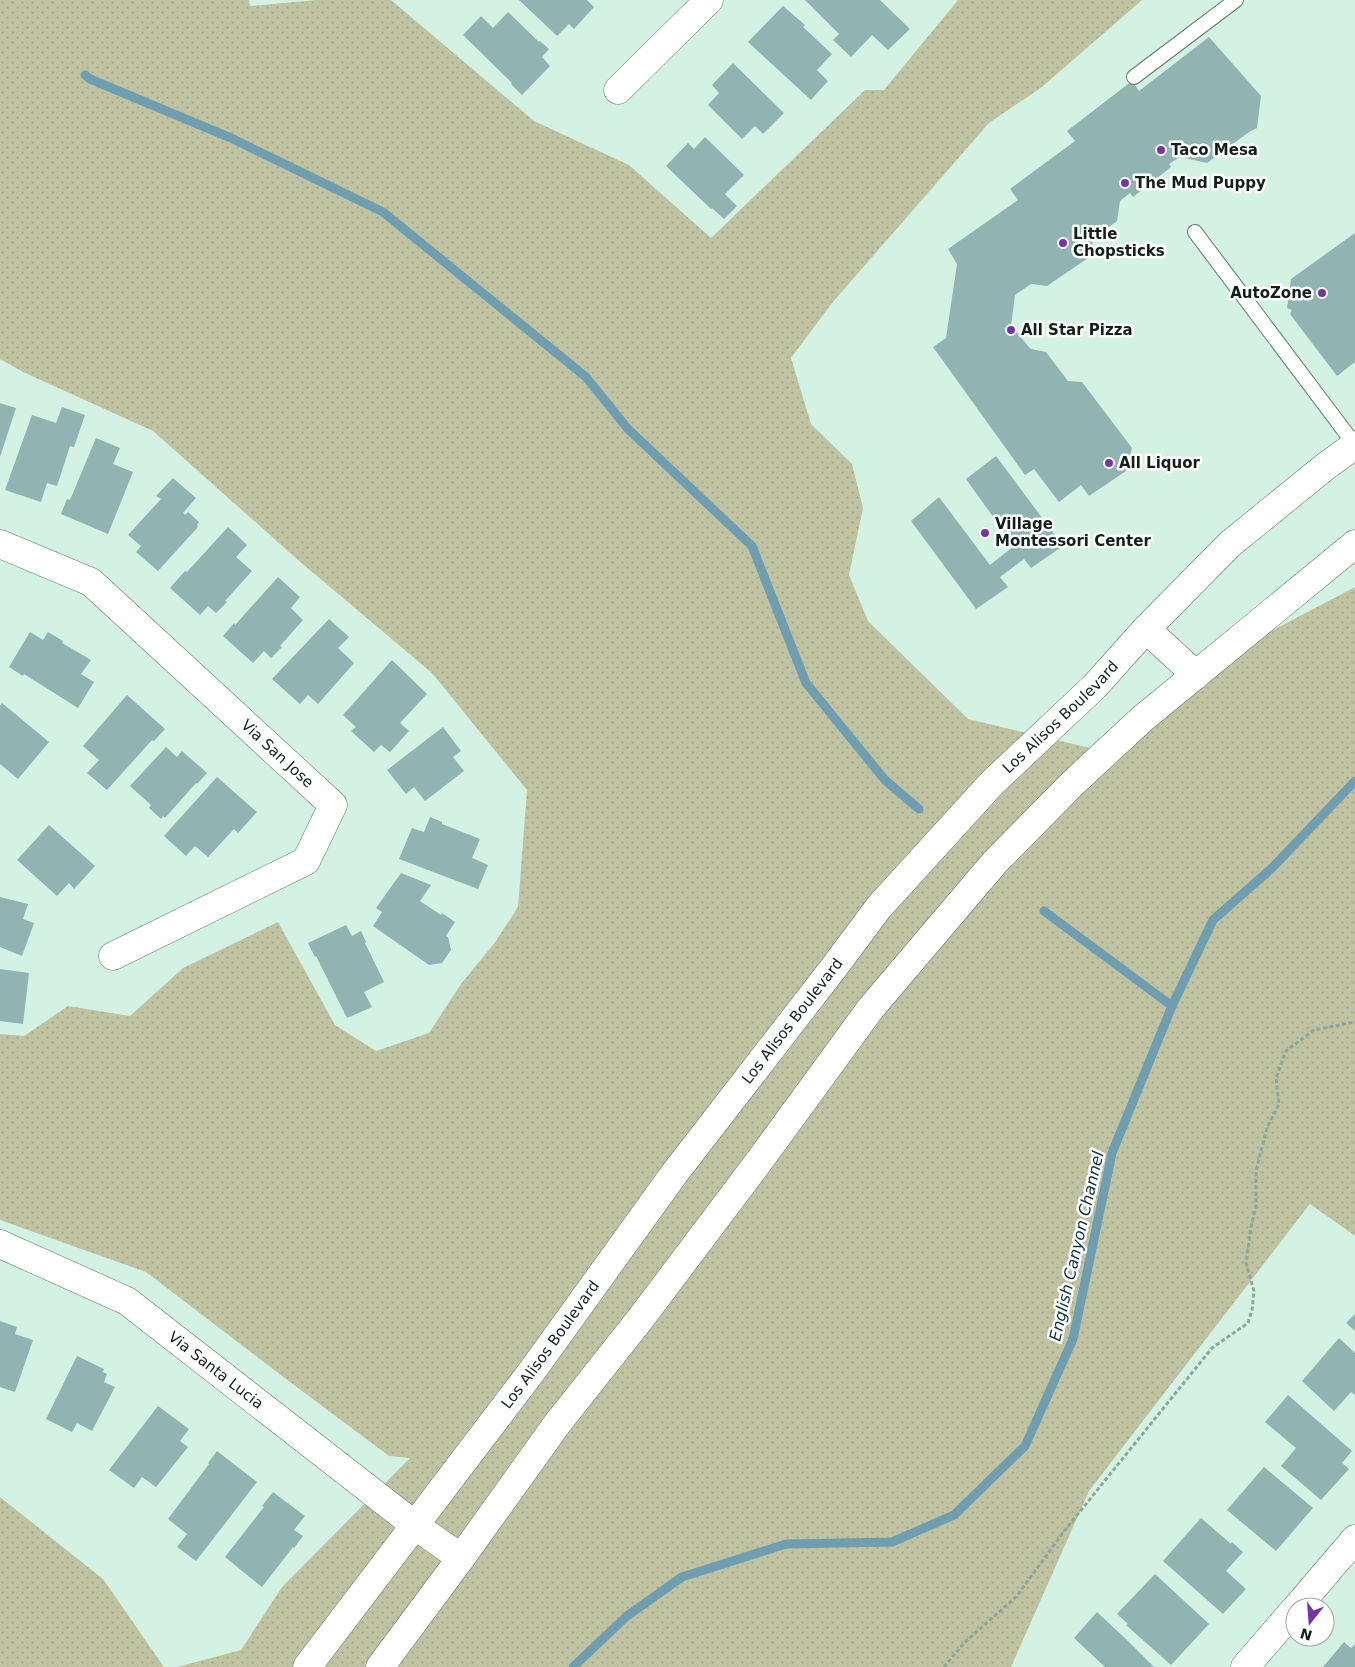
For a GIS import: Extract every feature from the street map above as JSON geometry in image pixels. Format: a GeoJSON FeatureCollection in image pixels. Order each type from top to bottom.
{"type":"FeatureCollection","features":[{"type":"Feature","properties":{"kind":"main road"},"geometry":{"type":"LineString","coordinates":[[618,90],[709,0]]}},
{"type":"Feature","properties":{"kind":"main road","name":"Los Alisos Boulevard"},"geometry":{"type":"LineString","coordinates":[[307,1667],[532,1371],[674,1174],[879,907],[991,784],[1095,686],[1146,629],[1230,544],[1326,466],[1355,445]]}},
{"type":"Feature","properties":{"kind":"main road","name":"Via San Jose"},"geometry":{"type":"LineString","coordinates":[[0,544],[91,582],[333,805],[306,861],[113,956]]}},
{"type":"Feature","properties":{"kind":"main road"},"geometry":{"type":"LineString","coordinates":[[380,1667],[557,1424],[682,1264],[871,1008],[1001,855],[1080,776],[1142,719],[1355,544]]}},
{"type":"Feature","properties":{"kind":"main road"},"geometry":{"type":"LineString","coordinates":[[1146,629],[1196,675]]}},
{"type":"Feature","properties":{"kind":"main road","name":"Via Santa Lucia"},"geometry":{"type":"LineString","coordinates":[[0,1244],[127,1301],[416,1526],[461,1558]]}},
{"type":"Feature","properties":{"kind":"main road"},"geometry":{"type":"LineString","coordinates":[[1305,1597],[1355,1539]]}},
{"type":"Feature","properties":{"kind":"main road"},"geometry":{"type":"LineString","coordinates":[[1245,1667],[1285,1621]]}},
{"type":"Feature","properties":{"kind":"lane"},"geometry":{"type":"LineString","coordinates":[[1134,77],[1236,0]]}},
{"type":"Feature","properties":{"kind":"lane"},"geometry":{"type":"LineString","coordinates":[[1195,232],[1355,445]]}},
{"type":"Feature","properties":{"kind":"path"},"geometry":{"type":"LineString","coordinates":[[944,1667],[964,1643],[1016,1597],[1065,1530],[1212,1348],[1248,1323],[1252,1310],[1254,1291],[1246,1263],[1256,1207],[1256,1171],[1267,1128],[1279,1104],[1276,1078],[1286,1051],[1314,1030],[1355,1022]]}},
{"type":"Feature","properties":{"kind":"green space"},"geometry":{"type":"Polygon","coordinates":[[[0,0],[249,0],[250,6],[317,0],[391,0],[534,121],[629,165],[711,238],[865,90],[884,90],[958,0],[1142,0],[1042,87],[989,123],[832,303],[791,358],[811,424],[852,464],[863,508],[849,575],[868,621],[968,719],[1090,748],[1207,665],[1355,587],[1355,1236],[1309,1205],[1089,1491],[1011,1667],[177,1667],[241,1650],[282,1587],[410,1458],[389,1456],[146,1272],[0,1220],[0,1034],[24,1036],[68,1006],[130,1016],[183,968],[278,922],[335,1025],[376,1051],[429,1033],[461,984],[496,941],[518,907],[527,790],[432,673],[298,560],[153,431],[23,372],[0,359],[0,0]]]}},
{"type":"Feature","properties":{"kind":"green space"},"geometry":{"type":"Polygon","coordinates":[[[0,1497],[103,1579],[164,1667],[0,1667],[0,1497]]]}},
{"type":"Feature","properties":{"kind":"building"},"geometry":{"type":"Polygon","coordinates":[[[519,0],[587,0],[594,7],[574,29],[569,24],[557,36],[519,0]]]}},
{"type":"Feature","properties":{"kind":"building"},"geometry":{"type":"Polygon","coordinates":[[[805,0],[880,0],[910,29],[888,50],[872,35],[851,57],[833,40],[839,34],[805,0]]]}},
{"type":"Feature","properties":{"kind":"building"},"geometry":{"type":"Polygon","coordinates":[[[783,6],[805,25],[803,27],[832,54],[817,70],[828,81],[811,100],[748,42],[783,6]]]}},
{"type":"Feature","properties":{"kind":"building"},"geometry":{"type":"Polygon","coordinates":[[[508,12],[539,42],[549,49],[542,57],[550,66],[522,95],[463,35],[481,16],[493,28],[508,12]]]}},
{"type":"Feature","properties":{"kind":"building"},"geometry":{"type":"Polygon","coordinates":[[[1209,37],[1261,96],[1257,128],[1207,163],[1180,157],[1169,164],[1171,167],[1133,197],[1130,193],[1120,201],[1117,221],[1094,238],[1089,252],[1091,256],[1047,286],[1031,284],[1015,295],[1011,325],[1031,349],[1046,352],[1068,381],[1082,382],[1132,448],[1126,471],[1089,496],[1081,485],[1059,502],[1034,469],[1025,475],[933,347],[946,338],[957,264],[948,249],[1018,200],[1010,189],[1075,141],[1067,131],[1132,81],[1139,91],[1209,37]]]}},
{"type":"Feature","properties":{"kind":"building"},"geometry":{"type":"Polygon","coordinates":[[[733,63],[784,113],[763,134],[755,126],[742,139],[708,105],[719,93],[712,85],[733,63]]]}},
{"type":"Feature","properties":{"kind":"building"},"geometry":{"type":"Polygon","coordinates":[[[705,137],[744,175],[725,194],[737,206],[724,219],[666,166],[688,143],[694,149],[705,137]]]}},
{"type":"Feature","properties":{"kind":"building","name":"AutoZone"},"geometry":{"type":"Polygon","coordinates":[[[1355,233],[1355,362],[1337,376],[1290,314],[1292,310],[1287,308],[1291,279],[1355,233]]]}},
{"type":"Feature","properties":{"kind":"building"},"geometry":{"type":"Polygon","coordinates":[[[0,403],[16,408],[0,457],[0,403]]]}},
{"type":"Feature","properties":{"kind":"building"},"geometry":{"type":"Polygon","coordinates":[[[62,407],[85,415],[74,447],[70,446],[57,486],[47,483],[41,502],[5,490],[32,415],[56,423],[62,407]]]}},
{"type":"Feature","properties":{"kind":"building"},"geometry":{"type":"Polygon","coordinates":[[[96,438],[120,448],[113,464],[133,472],[108,534],[61,514],[67,499],[70,500],[96,438]]]}},
{"type":"Feature","properties":{"kind":"building"},"geometry":{"type":"Polygon","coordinates":[[[996,456],[1063,546],[1031,568],[1024,559],[1000,577],[1008,587],[976,609],[911,521],[939,497],[990,565],[1014,546],[966,479],[996,456]]]}},
{"type":"Feature","properties":{"kind":"building"},"geometry":{"type":"Polygon","coordinates":[[[173,478],[196,498],[183,513],[185,515],[188,512],[199,522],[198,527],[158,571],[136,552],[141,546],[128,535],[161,499],[156,496],[173,478]]]}},
{"type":"Feature","properties":{"kind":"building"},"geometry":{"type":"Polygon","coordinates":[[[228,527],[247,545],[236,557],[252,571],[216,613],[208,606],[200,615],[170,588],[228,527]]]}},
{"type":"Feature","properties":{"kind":"building"},"geometry":{"type":"Polygon","coordinates":[[[278,577],[300,597],[291,608],[303,620],[271,658],[264,651],[253,663],[223,636],[278,577]]]}},
{"type":"Feature","properties":{"kind":"building"},"geometry":{"type":"Polygon","coordinates":[[[329,619],[349,637],[338,648],[354,663],[318,704],[308,695],[300,704],[272,679],[329,619]]]}},
{"type":"Feature","properties":{"kind":"building"},"geometry":{"type":"Polygon","coordinates":[[[30,632],[43,640],[48,632],[63,641],[62,643],[91,660],[81,674],[94,682],[78,708],[24,674],[23,676],[9,667],[30,632]]]}},
{"type":"Feature","properties":{"kind":"building"},"geometry":{"type":"Polygon","coordinates":[[[392,660],[427,694],[400,723],[409,731],[390,752],[381,745],[374,752],[351,731],[356,727],[343,715],[392,660]]]}},
{"type":"Feature","properties":{"kind":"building"},"geometry":{"type":"Polygon","coordinates":[[[127,695],[165,729],[154,741],[152,740],[107,790],[87,773],[99,760],[83,746],[127,695]]]}},
{"type":"Feature","properties":{"kind":"building"},"geometry":{"type":"Polygon","coordinates":[[[2,703],[49,742],[18,779],[0,764],[0,706],[2,703]]]}},
{"type":"Feature","properties":{"kind":"building"},"geometry":{"type":"Polygon","coordinates":[[[443,727],[461,751],[453,757],[464,771],[425,801],[414,787],[406,794],[387,770],[443,727]]]}},
{"type":"Feature","properties":{"kind":"building"},"geometry":{"type":"Polygon","coordinates":[[[166,747],[177,757],[182,751],[207,773],[165,818],[163,816],[161,819],[149,808],[151,805],[130,786],[166,747]]]}},
{"type":"Feature","properties":{"kind":"building"},"geometry":{"type":"Polygon","coordinates":[[[217,777],[257,812],[238,833],[234,829],[208,857],[195,846],[186,856],[164,836],[217,777]]]}},
{"type":"Feature","properties":{"kind":"building"},"geometry":{"type":"Polygon","coordinates":[[[430,817],[442,822],[442,824],[480,839],[472,858],[488,865],[478,889],[399,859],[412,828],[424,832],[430,817]]]}},
{"type":"Feature","properties":{"kind":"building"},"geometry":{"type":"Polygon","coordinates":[[[49,825],[95,866],[74,889],[69,883],[57,896],[17,860],[49,825]]]}},
{"type":"Feature","properties":{"kind":"building"},"geometry":{"type":"Polygon","coordinates":[[[401,873],[431,885],[420,901],[455,922],[446,936],[448,937],[451,950],[442,963],[429,965],[373,926],[382,912],[376,908],[401,873]]]}},
{"type":"Feature","properties":{"kind":"building"},"geometry":{"type":"Polygon","coordinates":[[[0,897],[28,904],[23,919],[34,923],[22,956],[0,947],[0,897]]]}},
{"type":"Feature","properties":{"kind":"building"},"geometry":{"type":"Polygon","coordinates":[[[346,925],[352,936],[361,931],[384,982],[364,992],[372,1007],[347,1018],[308,943],[346,925]]]}},
{"type":"Feature","properties":{"kind":"building"},"geometry":{"type":"Polygon","coordinates":[[[0,969],[29,973],[23,1024],[0,1021],[0,969]]]}},
{"type":"Feature","properties":{"kind":"building"},"geometry":{"type":"Polygon","coordinates":[[[1355,1314],[1355,1331],[1346,1323],[1355,1314]]]}},
{"type":"Feature","properties":{"kind":"building"},"geometry":{"type":"Polygon","coordinates":[[[0,1321],[17,1327],[15,1334],[33,1340],[15,1392],[0,1387],[0,1321]]]}},
{"type":"Feature","properties":{"kind":"building"},"geometry":{"type":"Polygon","coordinates":[[[1339,1338],[1355,1353],[1355,1395],[1351,1392],[1334,1411],[1302,1381],[1339,1338]]]}},
{"type":"Feature","properties":{"kind":"building"},"geometry":{"type":"Polygon","coordinates":[[[77,1356],[104,1369],[103,1372],[107,1374],[104,1382],[115,1387],[92,1431],[77,1423],[72,1432],[46,1419],[77,1356]]]}},
{"type":"Feature","properties":{"kind":"building"},"geometry":{"type":"Polygon","coordinates":[[[1288,1395],[1352,1451],[1342,1463],[1349,1469],[1321,1500],[1281,1466],[1296,1448],[1265,1422],[1288,1395]]]}},
{"type":"Feature","properties":{"kind":"building"},"geometry":{"type":"Polygon","coordinates":[[[158,1406],[189,1429],[180,1441],[188,1447],[156,1487],[142,1477],[134,1488],[109,1470],[158,1406]]]}},
{"type":"Feature","properties":{"kind":"building"},"geometry":{"type":"Polygon","coordinates":[[[217,1451],[257,1482],[196,1561],[177,1547],[187,1534],[168,1519],[217,1451]]]}},
{"type":"Feature","properties":{"kind":"building"},"geometry":{"type":"Polygon","coordinates":[[[1264,1467],[1313,1508],[1276,1551],[1227,1510],[1264,1467]]]}},
{"type":"Feature","properties":{"kind":"building"},"geometry":{"type":"Polygon","coordinates":[[[273,1492],[305,1516],[294,1530],[303,1536],[262,1587],[225,1557],[264,1507],[262,1506],[273,1492]]]}},
{"type":"Feature","properties":{"kind":"building"},"geometry":{"type":"Polygon","coordinates":[[[1201,1518],[1243,1552],[1226,1571],[1246,1589],[1223,1614],[1163,1561],[1201,1518]]]}},
{"type":"Feature","properties":{"kind":"building"},"geometry":{"type":"Polygon","coordinates":[[[1155,1574],[1209,1624],[1171,1665],[1126,1625],[1128,1624],[1117,1614],[1155,1574]]]}},
{"type":"Feature","properties":{"kind":"building"},"geometry":{"type":"Polygon","coordinates":[[[1097,1612],[1154,1667],[1105,1667],[1074,1638],[1097,1612]]]}},
{"type":"Feature","properties":{"kind":"building"},"geometry":{"type":"Polygon","coordinates":[[[1344,1642],[1351,1648],[1355,1644],[1355,1667],[1323,1667],[1344,1642]]]}},
{"type":"Feature","properties":{"kind":"waterway"},"geometry":{"type":"LineString","coordinates":[[85,75],[90,79],[231,138],[383,212],[586,377],[628,429],[752,546],[806,683],[885,780],[919,809]]}},
{"type":"Feature","properties":{"kind":"waterway","name":"English Canyon Channel"},"geometry":{"type":"LineString","coordinates":[[573,1667],[627,1616],[682,1577],[786,1544],[892,1542],[954,1515],[1025,1446],[1073,1339],[1112,1153],[1172,1006],[1213,920],[1272,868],[1355,781]]}},
{"type":"Feature","properties":{"kind":"waterway"},"geometry":{"type":"LineString","coordinates":[[1044,911],[1172,1006]]}},
{"type":"Feature","properties":{"kind":"place","name":"Taco Mesa"},"geometry":{"type":"Point","coordinates":[1161,150]}},
{"type":"Feature","properties":{"kind":"place","name":"The Mud Puppy"},"geometry":{"type":"Point","coordinates":[1125,183]}},
{"type":"Feature","properties":{"kind":"place","name":"Little Chopsticks"},"geometry":{"type":"Point","coordinates":[1063,243]}},
{"type":"Feature","properties":{"kind":"place","name":"AutoZone"},"geometry":{"type":"Point","coordinates":[1322,293]}},
{"type":"Feature","properties":{"kind":"place","name":"All Star Pizza"},"geometry":{"type":"Point","coordinates":[1011,330]}},
{"type":"Feature","properties":{"kind":"place","name":"All Liquor"},"geometry":{"type":"Point","coordinates":[1109,463]}},
{"type":"Feature","properties":{"kind":"place","name":"Village Montessori Center"},"geometry":{"type":"Point","coordinates":[985,533]}}]}
